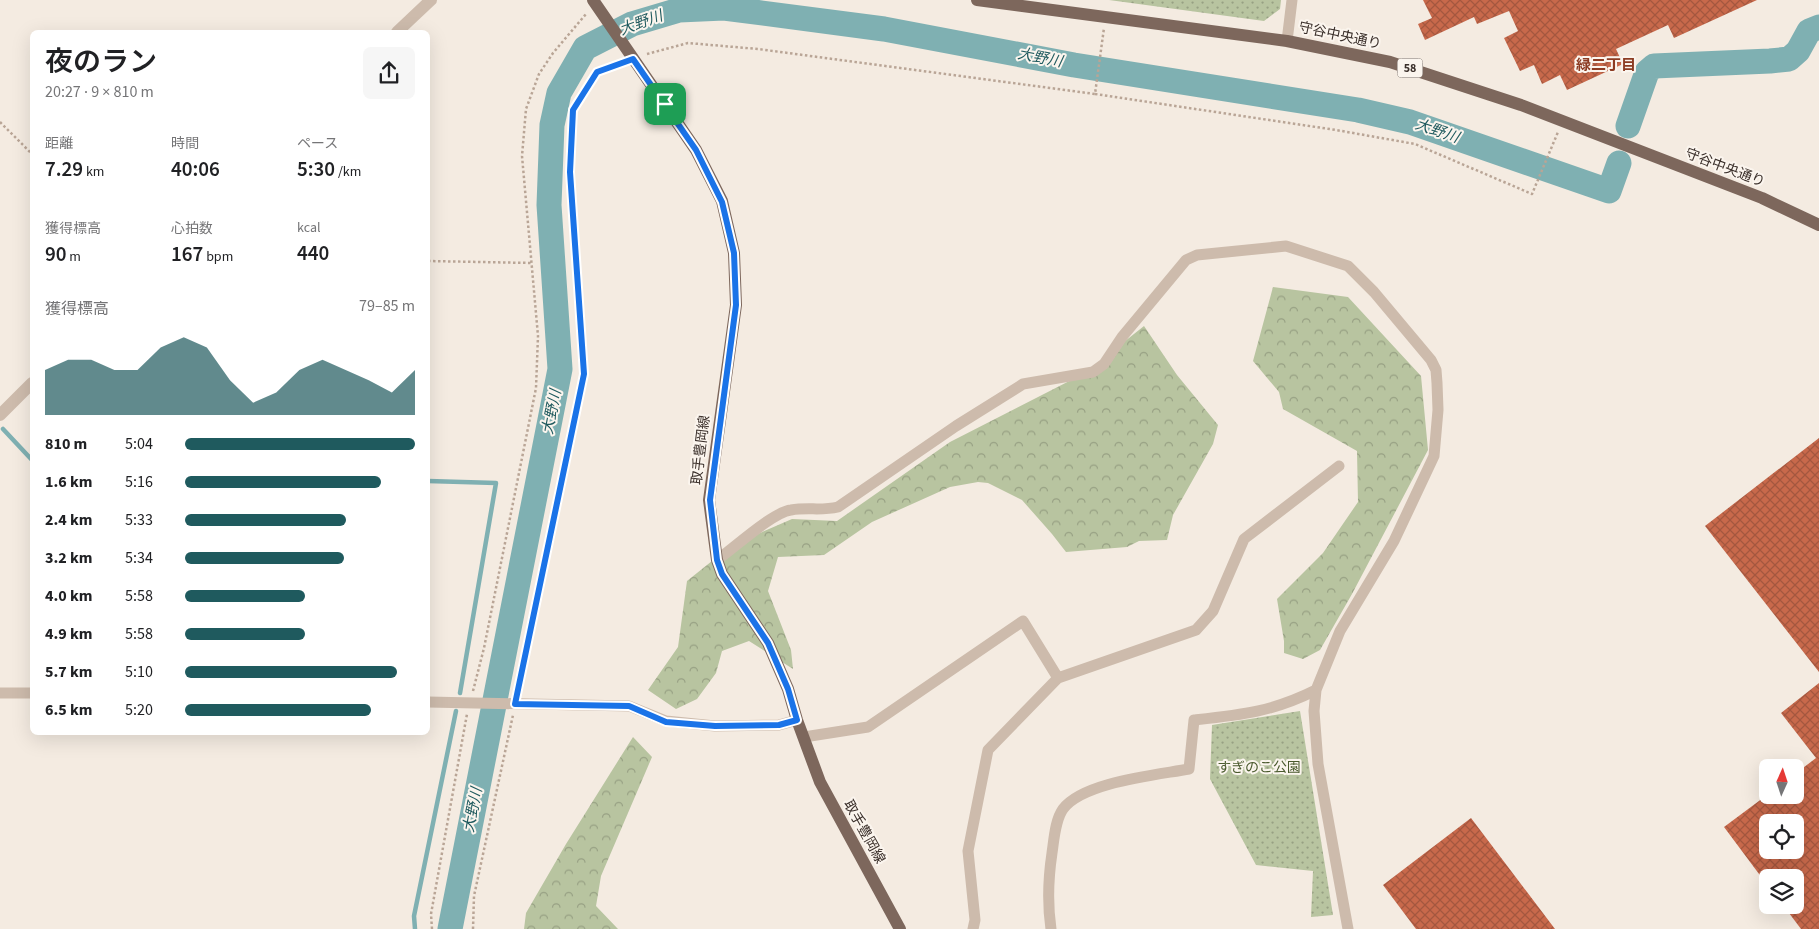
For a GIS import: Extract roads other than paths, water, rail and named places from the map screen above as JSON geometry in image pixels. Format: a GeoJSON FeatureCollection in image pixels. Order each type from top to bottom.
{"type":"FeatureCollection","features":[{"type":"Feature","properties":{"kind":"main road","name":"守谷中央通り"},"geometry":{"type":"LineString","coordinates":[[976,0],[1287,40],[1390,62],[1521,105],[1762,198],[1819,225]]}},
{"type":"Feature","properties":{"kind":"main road","name":"取手豊岡線"},"geometry":{"type":"LineString","coordinates":[[597,5],[696,150],[722,202],[734,253],[736,305],[710,500],[717,560],[722,574],[768,643],[788,689],[797,720],[820,782],[900,929]]}},
{"type":"Feature","properties":{"kind":"street"},"geometry":{"type":"LineString","coordinates":[[399,30],[431,0]]}},
{"type":"Feature","properties":{"kind":"street"},"geometry":{"type":"LineString","coordinates":[[1287,40],[1292,0]]}},
{"type":"Feature","properties":{"kind":"street"},"geometry":{"type":"LineString","coordinates":[[717,560],[777,515],[790,510],[822,511],[838,507],[956,426],[1023,384],[1093,372],[1104,364],[1122,337],[1186,260],[1197,255],[1286,246],[1348,266],[1374,292],[1431,360],[1436,370],[1438,410],[1434,456],[1394,541],[1340,631],[1316,690],[1315,720],[1318,764],[1348,929]]}},
{"type":"Feature","properties":{"kind":"street"},"geometry":{"type":"LineString","coordinates":[[0,415],[30,385]]}},
{"type":"Feature","properties":{"kind":"street"},"geometry":{"type":"LineString","coordinates":[[973,929],[975,920],[968,851],[988,750],[1058,678],[1196,630],[1213,610],[1244,539],[1339,466]]}},
{"type":"Feature","properties":{"kind":"street"},"geometry":{"type":"LineString","coordinates":[[804,737],[868,727],[1023,621],[1058,678]]}},
{"type":"Feature","properties":{"kind":"street"},"geometry":{"type":"LineString","coordinates":[[1051,929],[1047,889],[1055,835],[1063,809],[1080,795],[1103,786],[1189,769],[1194,720],[1258,713],[1295,700],[1316,690]]}},
{"type":"Feature","properties":{"kind":"street"},"geometry":{"type":"LineString","coordinates":[[0,693],[30,694]]}},
{"type":"Feature","properties":{"kind":"street"},"geometry":{"type":"LineString","coordinates":[[430,702],[629,706],[666,722],[715,726],[779,725],[797,720]]}},
{"type":"Feature","properties":{"kind":"waterway","name":"大野川"},"geometry":{"type":"LineString","coordinates":[[450,929],[560,369],[549,205],[552,125],[559,93],[585,48],[632,24],[679,10],[724,8],[884,29],[1074,65],[1358,110],[1410,122],[1609,191],[1619,163]]}},
{"type":"Feature","properties":{"kind":"waterway","name":"大野川"},"geometry":{"type":"LineString","coordinates":[[1628,126],[1647,72],[1654,66],[1789,59],[1798,51],[1809,31],[1819,27]]}},
{"type":"Feature","properties":{"kind":"waterway"},"geometry":{"type":"LineString","coordinates":[[3,429],[30,458]]}},
{"type":"Feature","properties":{"kind":"waterway"},"geometry":{"type":"LineString","coordinates":[[430,481],[496,483],[460,693]]}},
{"type":"Feature","properties":{"kind":"waterway"},"geometry":{"type":"LineString","coordinates":[[415,929],[414,916],[456,711]]}},
{"type":"Feature","properties":{"kind":"district","name":"緑二丁目"},"geometry":{"type":"Point","coordinates":[1606,65]}},
{"type":"Feature","properties":{"kind":"park label","name":"すぎのこ公園"},"geometry":{"type":"Point","coordinates":[1259,768]}}]}
